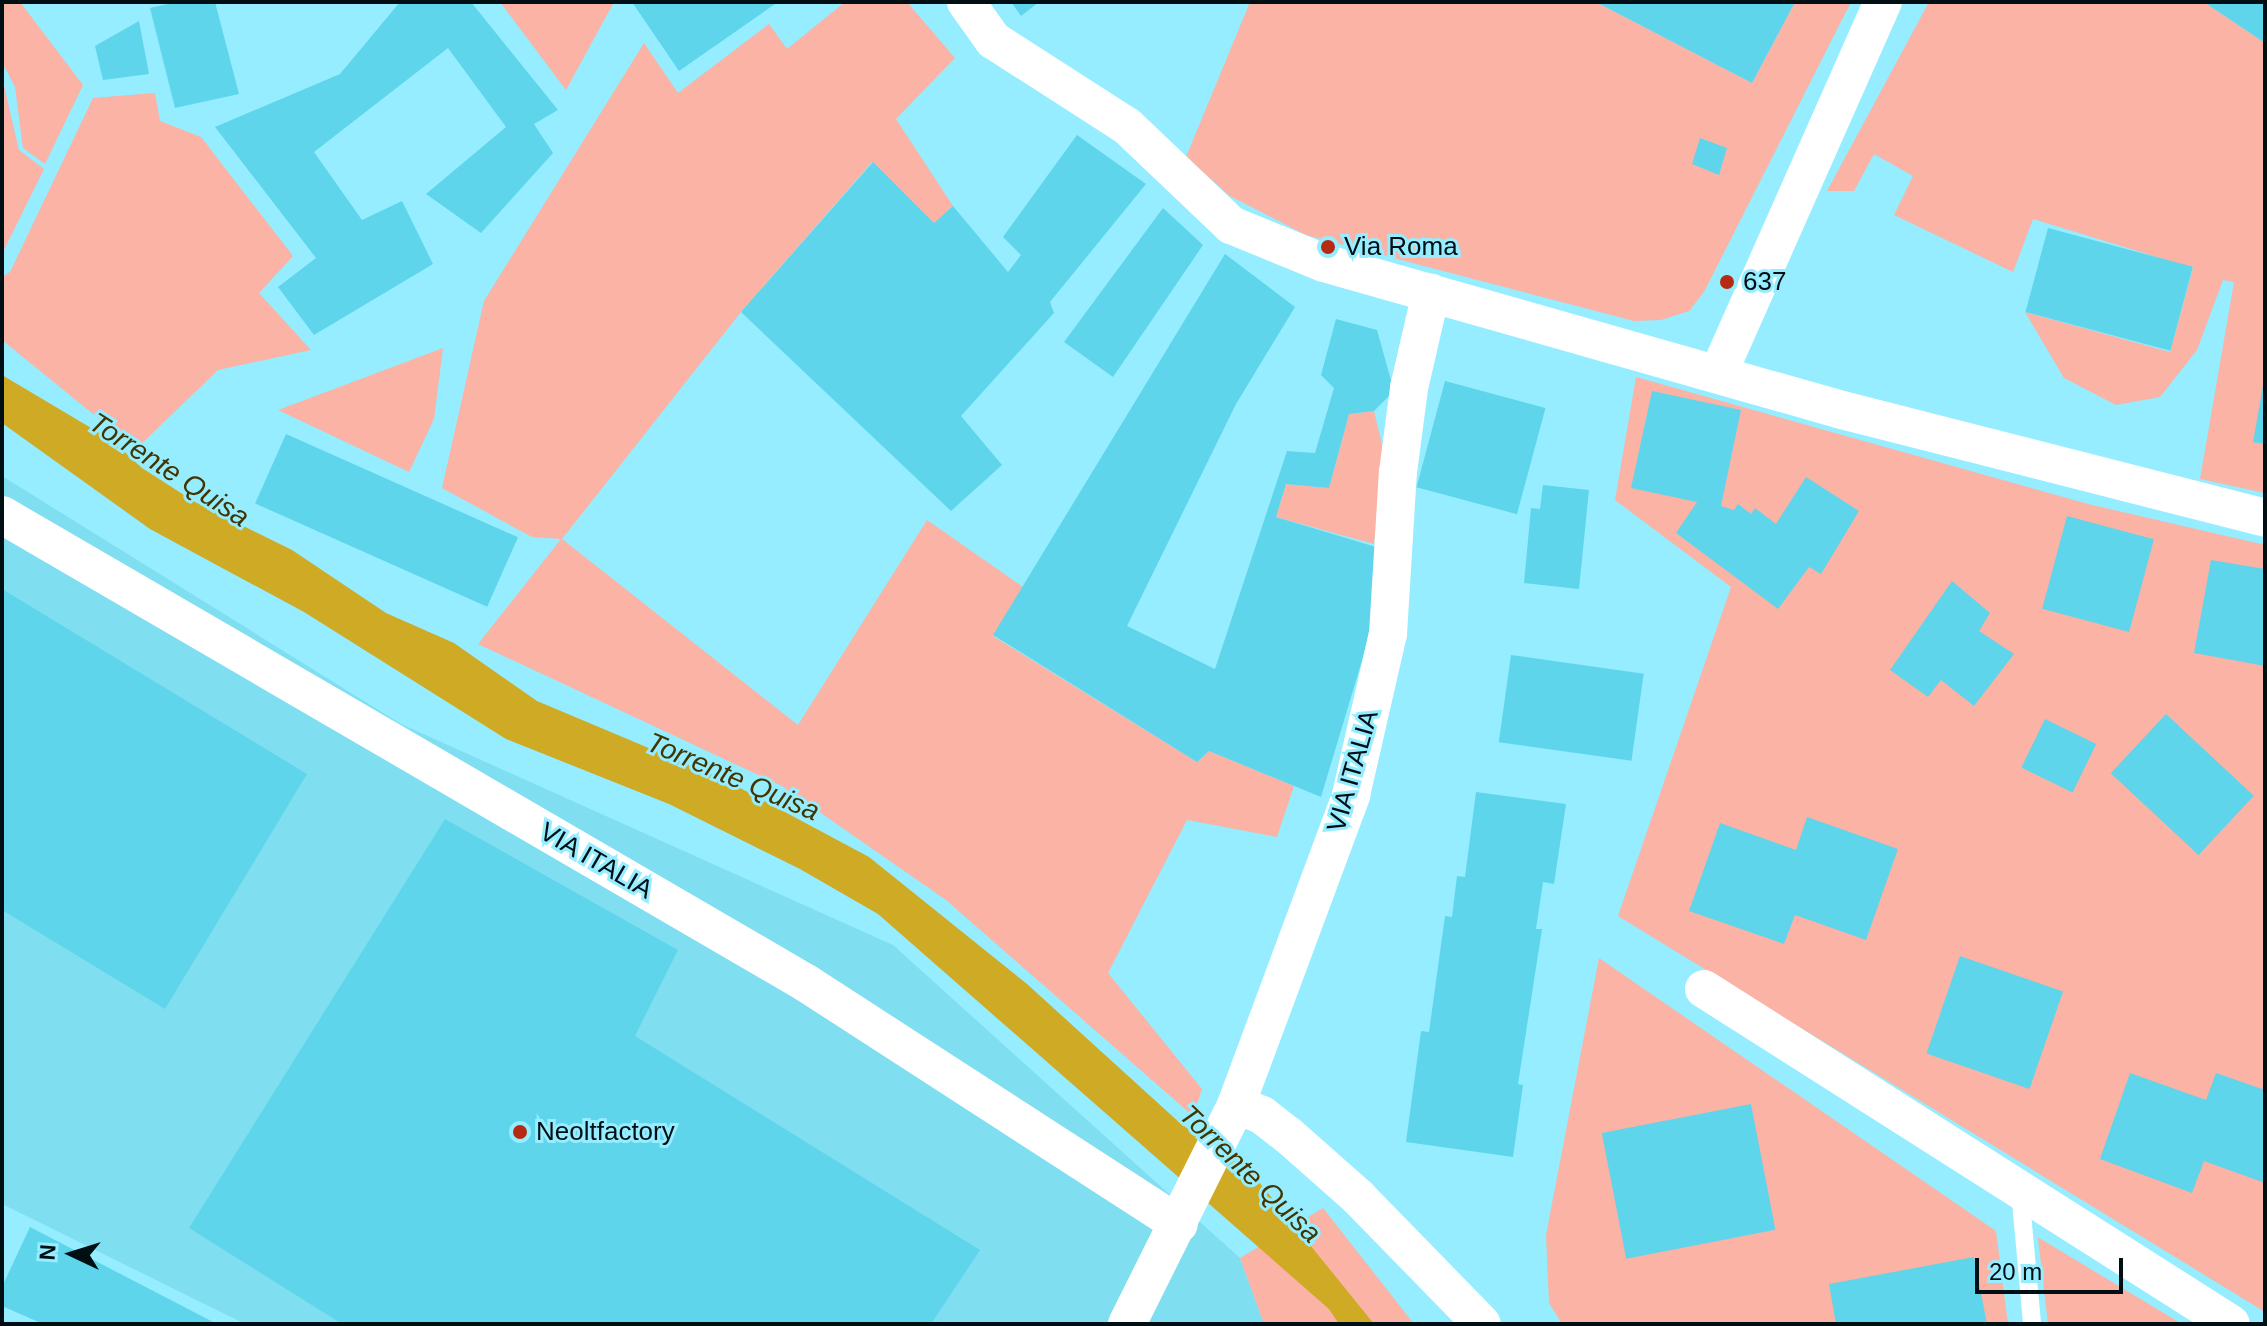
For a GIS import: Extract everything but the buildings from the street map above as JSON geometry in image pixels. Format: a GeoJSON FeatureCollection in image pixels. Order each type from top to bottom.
{"type":"FeatureCollection","features":[{"type":"Feature","properties":{"kind":"street"},"geometry":{"type":"LineString","coordinates":[[966,2],[993,40],[1127,126],[1231,225],[1324,263],[1718,374],[2265,518]]}},
{"type":"Feature","properties":{"kind":"street"},"geometry":{"type":"LineString","coordinates":[[1718,374],[1883,2]]}},
{"type":"Feature","properties":{"kind":"street","name":"VIA ITALIA"},"geometry":{"type":"LineString","coordinates":[[1127,1324],[1236,1105],[1351,795],[1388,634],[1398,472],[1409,388],[1431,293]]}},
{"type":"Feature","properties":{"kind":"street","name":"VIA ITALIA"},"geometry":{"type":"LineString","coordinates":[[2,515],[806,983],[1179,1224]]}},
{"type":"Feature","properties":{"kind":"street"},"geometry":{"type":"LineString","coordinates":[[1704,989],[2231,1324]]}},
{"type":"Feature","properties":{"kind":"street"},"geometry":{"type":"LineString","coordinates":[[1236,1105],[1262,1115],[1358,1197],[1482,1324]]}},
{"type":"Feature","properties":{"kind":"lane"},"geometry":{"type":"LineString","coordinates":[[2020,1191],[2032,1324]]}},
{"type":"Feature","properties":{"kind":"shaded area"},"geometry":{"type":"Polygon","coordinates":[[[2,2],[20,2],[83,85],[45,164],[23,148],[15,87],[2,62],[2,2]]]}},
{"type":"Feature","properties":{"kind":"shaded area"},"geometry":{"type":"Polygon","coordinates":[[[500,2],[614,2],[566,90],[500,2]]]}},
{"type":"Feature","properties":{"kind":"shaded area"},"geometry":{"type":"Polygon","coordinates":[[[845,2],[907,2],[955,58],[896,119],[953,206],[934,223],[872,162],[741,312],[562,539],[798,725],[927,520],[1023,587],[993,636],[1197,762],[1209,751],[1294,786],[1277,837],[1187,820],[1108,973],[1202,1089],[1193,1116],[946,900],[782,786],[478,644],[561,539],[532,537],[442,488],[484,301],[644,43],[678,93],[769,24],[787,49],[845,2]]]}},
{"type":"Feature","properties":{"kind":"shaded area"},"geometry":{"type":"Polygon","coordinates":[[[1250,2],[1596,2],[1752,83],[1795,2],[1851,2],[1704,292],[1689,311],[1661,320],[1634,321],[1306,235],[1230,196],[1186,157],[1250,2]]]}},
{"type":"Feature","properties":{"kind":"shaded area"},"geometry":{"type":"Polygon","coordinates":[[[1929,2],[2204,2],[2265,43],[2265,493],[2200,479],[2234,282],[2223,280],[2197,350],[2160,397],[2116,405],[2064,378],[2025,312],[2170,352],[2193,268],[2033,219],[2013,272],[1894,215],[1913,176],[1874,154],[1854,191],[1827,191],[1929,2]]]}},
{"type":"Feature","properties":{"kind":"shaded area"},"geometry":{"type":"Polygon","coordinates":[[[2,77],[19,150],[44,169],[2,254],[2,77]]]}},
{"type":"Feature","properties":{"kind":"shaded area"},"geometry":{"type":"Polygon","coordinates":[[[155,93],[160,121],[201,137],[293,256],[259,293],[311,350],[218,370],[136,449],[2,340],[2,277],[10,272],[93,98],[155,93]]]}},
{"type":"Feature","properties":{"kind":"shaded area"},"geometry":{"type":"Polygon","coordinates":[[[443,348],[434,419],[409,472],[278,410],[443,348]]]}},
{"type":"Feature","properties":{"kind":"shaded area"},"geometry":{"type":"Polygon","coordinates":[[[1636,377],[2088,504],[2265,545],[2265,1312],[1618,916],[1731,587],[1615,500],[1636,377]]]}},
{"type":"Feature","properties":{"kind":"shaded area"},"geometry":{"type":"Polygon","coordinates":[[[1374,411],[1386,461],[1374,544],[1276,517],[1286,484],[1329,488],[1349,414],[1374,411]]]}},
{"type":"Feature","properties":{"kind":"shaded area"},"geometry":{"type":"Polygon","coordinates":[[[2,476],[401,724],[893,945],[1240,1258],[1264,1324],[245,1324],[2,1204],[2,476]]]}},
{"type":"Feature","properties":{"kind":"shaded area"},"geometry":{"type":"Polygon","coordinates":[[[1599,958],[1996,1231],[2008,1324],[1562,1324],[1549,1303],[1546,1235],[1599,958]]]}},
{"type":"Feature","properties":{"kind":"shaded area"},"geometry":{"type":"Polygon","coordinates":[[[1323,1208],[1414,1324],[1264,1324],[1240,1258],[1323,1208]]]}},
{"type":"Feature","properties":{"kind":"shaded area"},"geometry":{"type":"Polygon","coordinates":[[[2039,1238],[2182,1324],[2048,1324],[2039,1238]]]}},
{"type":"Feature","properties":{"kind":"water","name":"Torrente Quisa"},"geometry":{"type":"Polygon","coordinates":[[[2,375],[113,441],[142,468],[195,502],[292,550],[386,613],[454,643],[537,701],[727,781],[869,857],[1027,984],[1181,1124],[1251,1172],[1374,1324],[1339,1324],[1329,1309],[878,914],[800,869],[669,804],[506,739],[304,612],[150,529],[2,423],[2,375]]]}},
{"type":"Feature","properties":{"kind":"place","name":"Via Roma"},"geometry":{"type":"Point","coordinates":[1328,247]}},
{"type":"Feature","properties":{"kind":"place","name":"637"},"geometry":{"type":"Point","coordinates":[1727,282]}},
{"type":"Feature","properties":{"kind":"place","name":"Neoltfactory"},"geometry":{"type":"Point","coordinates":[520,1132]}}]}
